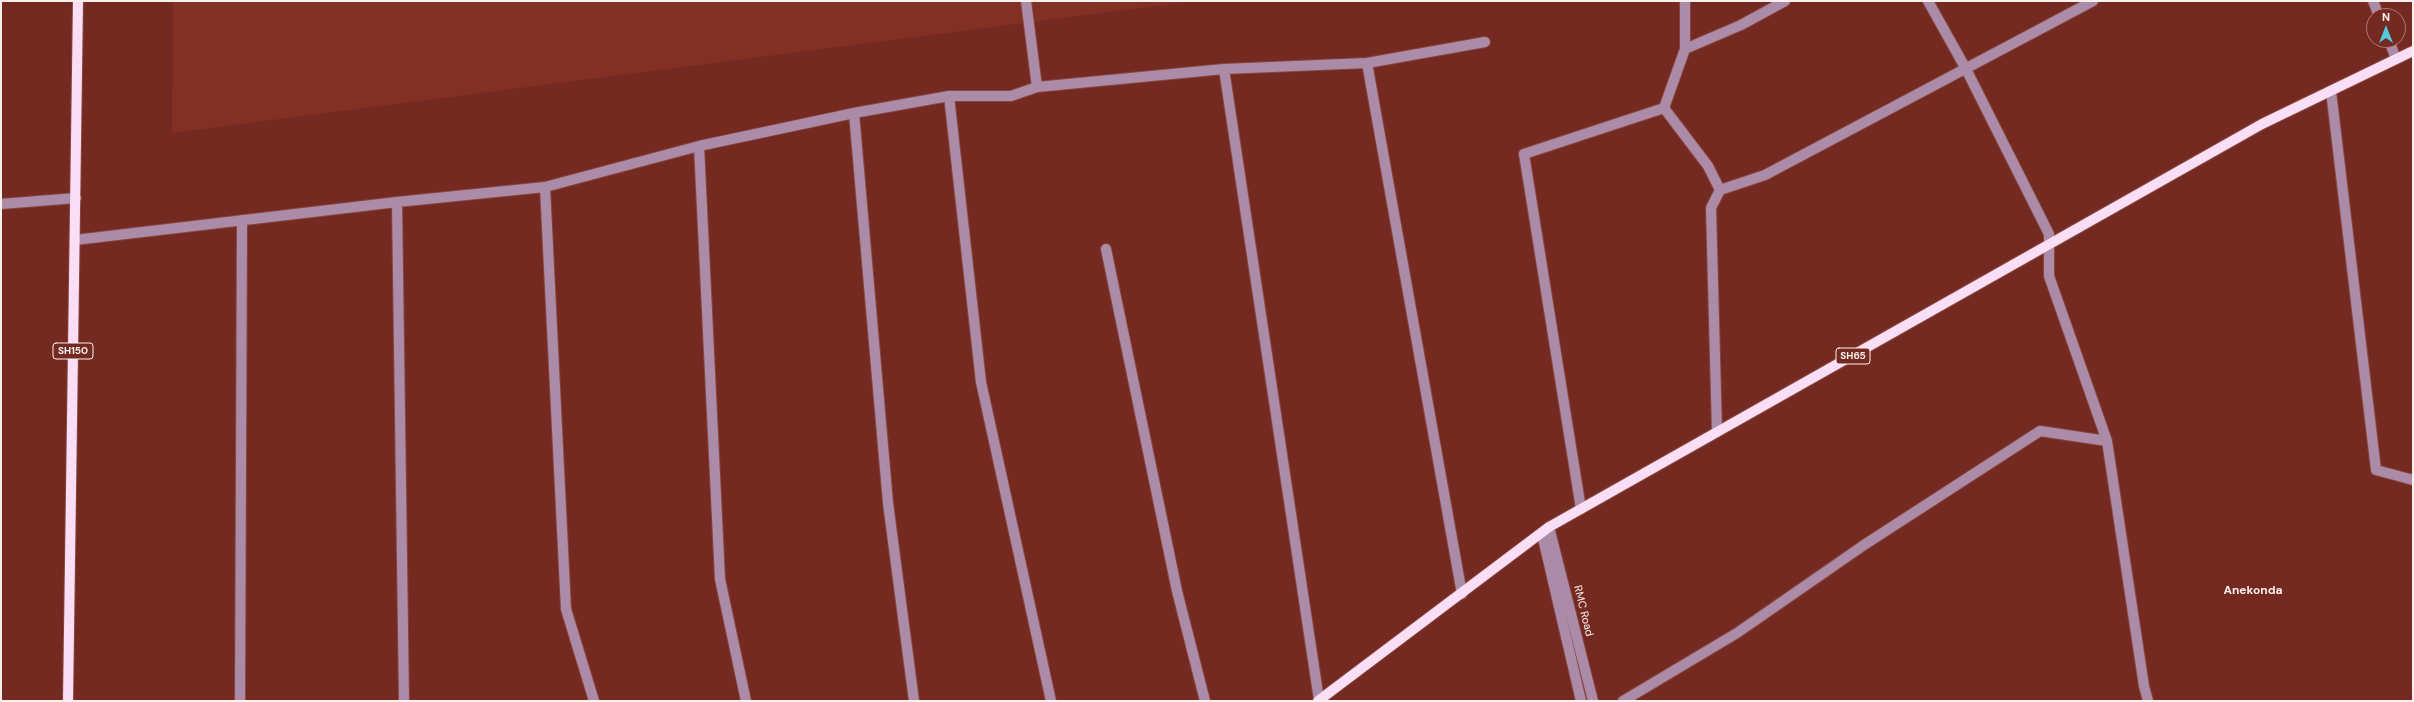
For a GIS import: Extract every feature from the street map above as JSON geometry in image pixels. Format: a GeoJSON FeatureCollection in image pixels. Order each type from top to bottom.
{"type":"FeatureCollection","features":[{"type":"Feature","properties":{"kind":"main road","name":"SH150"},"geometry":{"type":"LineString","coordinates":[[68,701],[78,1]]}},
{"type":"Feature","properties":{"kind":"main road","name":"SH65"},"geometry":{"type":"LineString","coordinates":[[1318,700],[1546,531],[1582,509],[2262,124],[2413,51]]}},
{"type":"Feature","properties":{"kind":"street"},"geometry":{"type":"LineString","coordinates":[[1026,1],[1037,87]]}},
{"type":"Feature","properties":{"kind":"street"},"geometry":{"type":"LineString","coordinates":[[1664,108],[1685,49],[1685,1]]}},
{"type":"Feature","properties":{"kind":"street"},"geometry":{"type":"LineString","coordinates":[[1685,49],[1741,25],[1785,1]]}},
{"type":"Feature","properties":{"kind":"street"},"geometry":{"type":"LineString","coordinates":[[1928,1],[1966,69],[2049,234],[2049,276],[2107,441],[2144,686],[2148,701]]}},
{"type":"Feature","properties":{"kind":"street"},"geometry":{"type":"LineString","coordinates":[[1717,432],[1711,208],[1720,190],[1765,175],[2093,1]]}},
{"type":"Feature","properties":{"kind":"street"},"geometry":{"type":"LineString","coordinates":[[75,240],[397,202],[545,187],[699,146],[854,113],[949,96],[1011,96],[1037,87],[1224,69],[1367,63],[1485,42]]}},
{"type":"Feature","properties":{"kind":"street"},"geometry":{"type":"LineString","coordinates":[[2391,48],[2396,59]]}},
{"type":"Feature","properties":{"kind":"street"},"geometry":{"type":"LineString","coordinates":[[1367,63],[1462,594]]}},
{"type":"Feature","properties":{"kind":"street"},"geometry":{"type":"LineString","coordinates":[[1224,69],[1318,700]]}},
{"type":"Feature","properties":{"kind":"street"},"geometry":{"type":"LineString","coordinates":[[2331,91],[2376,470],[2413,480]]}},
{"type":"Feature","properties":{"kind":"street"},"geometry":{"type":"LineString","coordinates":[[949,96],[981,382],[1050,701]]}},
{"type":"Feature","properties":{"kind":"street"},"geometry":{"type":"LineString","coordinates":[[1664,108],[1708,166],[1720,190]]}},
{"type":"Feature","properties":{"kind":"street"},"geometry":{"type":"LineString","coordinates":[[1582,509],[1524,154],[1664,108]]}},
{"type":"Feature","properties":{"kind":"street"},"geometry":{"type":"LineString","coordinates":[[854,113],[888,503],[914,701]]}},
{"type":"Feature","properties":{"kind":"street"},"geometry":{"type":"LineString","coordinates":[[699,146],[720,579],[746,701]]}},
{"type":"Feature","properties":{"kind":"street"},"geometry":{"type":"LineString","coordinates":[[545,187],[566,609],[594,701]]}},
{"type":"Feature","properties":{"kind":"street"},"geometry":{"type":"LineString","coordinates":[[1,204],[76,198]]}},
{"type":"Feature","properties":{"kind":"street"},"geometry":{"type":"LineString","coordinates":[[397,202],[404,701]]}},
{"type":"Feature","properties":{"kind":"street"},"geometry":{"type":"LineString","coordinates":[[240,701],[242,220]]}},
{"type":"Feature","properties":{"kind":"street"},"geometry":{"type":"LineString","coordinates":[[1106,249],[1176,584],[1205,701]]}},
{"type":"Feature","properties":{"kind":"street"},"geometry":{"type":"LineString","coordinates":[[1623,701],[1738,633],[1864,545],[2040,431],[2107,441]]}},
{"type":"Feature","properties":{"kind":"street","name":"RMC Road"},"geometry":{"type":"LineString","coordinates":[[1546,531],[1581,701]]}},
{"type":"Feature","properties":{"kind":"street","name":"RMC Road"},"geometry":{"type":"LineString","coordinates":[[1546,531],[1593,701]]}},
{"type":"Feature","properties":{"kind":"shaded area"},"geometry":{"type":"Polygon","coordinates":[[[173,1],[1195,1],[172,133],[173,1]]]}},
{"type":"Feature","properties":{"kind":"district","name":"Anekonda"},"geometry":{"type":"Point","coordinates":[2253,591]}}]}
